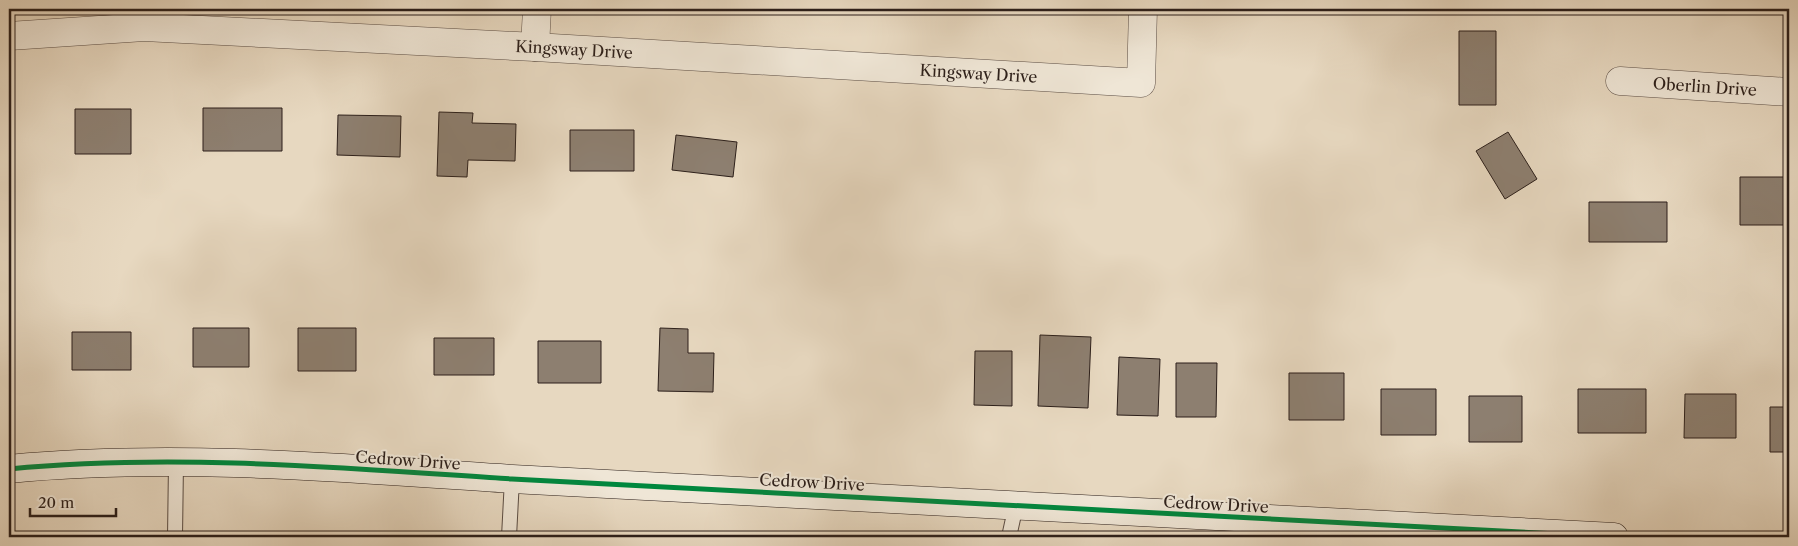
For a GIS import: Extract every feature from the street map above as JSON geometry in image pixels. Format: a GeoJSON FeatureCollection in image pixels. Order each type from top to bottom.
{"type":"FeatureCollection","features":[{"type":"Feature","properties":{"kind":"street"},"geometry":{"type":"LineString","coordinates":[[534,47],[537,9]]}},
{"type":"Feature","properties":{"kind":"street","name":"Kingsway Drive"},"geometry":{"type":"LineString","coordinates":[[9,36],[144,27],[534,47],[1140,83],[1143,9]]}},
{"type":"Feature","properties":{"kind":"street","name":"Oberlin Drive"},"geometry":{"type":"LineString","coordinates":[[1620,81],[1789,92]]}},
{"type":"Feature","properties":{"kind":"street","name":"Cedrow Drive"},"geometry":{"type":"LineString","coordinates":[[9,469],[65,464],[176,462],[343,468],[512,479],[1016,505],[1443,533],[1614,537]]}},
{"type":"Feature","properties":{"kind":"lane"},"geometry":{"type":"LineString","coordinates":[[175,537],[176,462]]}},
{"type":"Feature","properties":{"kind":"lane"},"geometry":{"type":"LineString","coordinates":[[509,537],[512,479]]}},
{"type":"Feature","properties":{"kind":"lane"},"geometry":{"type":"LineString","coordinates":[[1009,537],[1016,505]]}},
{"type":"Feature","properties":{"kind":"building"},"geometry":{"type":"Polygon","coordinates":[[[1459,31],[1496,31],[1496,105],[1459,105],[1459,31]]]}},
{"type":"Feature","properties":{"kind":"building"},"geometry":{"type":"Polygon","coordinates":[[[203,108],[282,108],[282,151],[203,151],[203,108]]]}},
{"type":"Feature","properties":{"kind":"building"},"geometry":{"type":"Polygon","coordinates":[[[75,109],[131,109],[131,154],[75,154],[75,109]]]}},
{"type":"Feature","properties":{"kind":"building"},"geometry":{"type":"Polygon","coordinates":[[[439,112],[473,113],[472,123],[516,124],[515,161],[468,160],[467,177],[437,176],[439,112]]]}},
{"type":"Feature","properties":{"kind":"building"},"geometry":{"type":"Polygon","coordinates":[[[338,115],[401,116],[400,157],[337,155],[338,115]]]}},
{"type":"Feature","properties":{"kind":"building"},"geometry":{"type":"Polygon","coordinates":[[[570,130],[634,130],[634,171],[570,171],[570,130]]]}},
{"type":"Feature","properties":{"kind":"building"},"geometry":{"type":"Polygon","coordinates":[[[1508,132],[1537,179],[1505,199],[1476,151],[1508,132]]]}},
{"type":"Feature","properties":{"kind":"building"},"geometry":{"type":"Polygon","coordinates":[[[676,135],[737,142],[733,177],[672,170],[676,135]]]}},
{"type":"Feature","properties":{"kind":"building"},"geometry":{"type":"Polygon","coordinates":[[[1740,177],[1789,177],[1789,225],[1740,225],[1740,177]]]}},
{"type":"Feature","properties":{"kind":"building"},"geometry":{"type":"Polygon","coordinates":[[[1589,202],[1667,202],[1667,242],[1589,242],[1589,202]]]}},
{"type":"Feature","properties":{"kind":"building"},"geometry":{"type":"Polygon","coordinates":[[[193,328],[249,328],[249,367],[193,367],[193,328]]]}},
{"type":"Feature","properties":{"kind":"building"},"geometry":{"type":"Polygon","coordinates":[[[298,328],[356,328],[356,371],[298,371],[298,328]]]}},
{"type":"Feature","properties":{"kind":"building"},"geometry":{"type":"Polygon","coordinates":[[[660,328],[688,329],[688,353],[714,353],[713,392],[658,391],[660,328]]]}},
{"type":"Feature","properties":{"kind":"building"},"geometry":{"type":"Polygon","coordinates":[[[72,332],[131,332],[131,370],[72,370],[72,332]]]}},
{"type":"Feature","properties":{"kind":"building"},"geometry":{"type":"Polygon","coordinates":[[[1040,335],[1091,337],[1088,408],[1038,406],[1040,335]]]}},
{"type":"Feature","properties":{"kind":"building"},"geometry":{"type":"Polygon","coordinates":[[[434,338],[494,338],[494,375],[434,375],[434,338]]]}},
{"type":"Feature","properties":{"kind":"building"},"geometry":{"type":"Polygon","coordinates":[[[538,341],[601,341],[601,383],[538,383],[538,341]]]}},
{"type":"Feature","properties":{"kind":"building"},"geometry":{"type":"Polygon","coordinates":[[[975,351],[1012,351],[1012,406],[974,405],[975,351]]]}},
{"type":"Feature","properties":{"kind":"building"},"geometry":{"type":"Polygon","coordinates":[[[1119,357],[1160,359],[1158,416],[1117,415],[1119,357]]]}},
{"type":"Feature","properties":{"kind":"building"},"geometry":{"type":"Polygon","coordinates":[[[1176,363],[1217,363],[1216,417],[1176,417],[1176,363]]]}},
{"type":"Feature","properties":{"kind":"building"},"geometry":{"type":"Polygon","coordinates":[[[1289,373],[1344,373],[1344,420],[1289,420],[1289,373]]]}},
{"type":"Feature","properties":{"kind":"building"},"geometry":{"type":"Polygon","coordinates":[[[1381,389],[1436,389],[1436,435],[1381,435],[1381,389]]]}},
{"type":"Feature","properties":{"kind":"building"},"geometry":{"type":"Polygon","coordinates":[[[1578,389],[1646,389],[1646,433],[1578,433],[1578,389]]]}},
{"type":"Feature","properties":{"kind":"building"},"geometry":{"type":"Polygon","coordinates":[[[1685,394],[1736,394],[1736,438],[1684,438],[1685,394]]]}},
{"type":"Feature","properties":{"kind":"building"},"geometry":{"type":"Polygon","coordinates":[[[1469,396],[1522,396],[1522,442],[1469,442],[1469,396]]]}},
{"type":"Feature","properties":{"kind":"building"},"geometry":{"type":"Polygon","coordinates":[[[1770,407],[1789,407],[1789,452],[1770,452],[1770,407]]]}},
{"type":"Feature","properties":{"kind":"cycle path"},"geometry":{"type":"LineString","coordinates":[[9,469],[71,464],[134,462],[260,464],[1614,537]]}}]}
